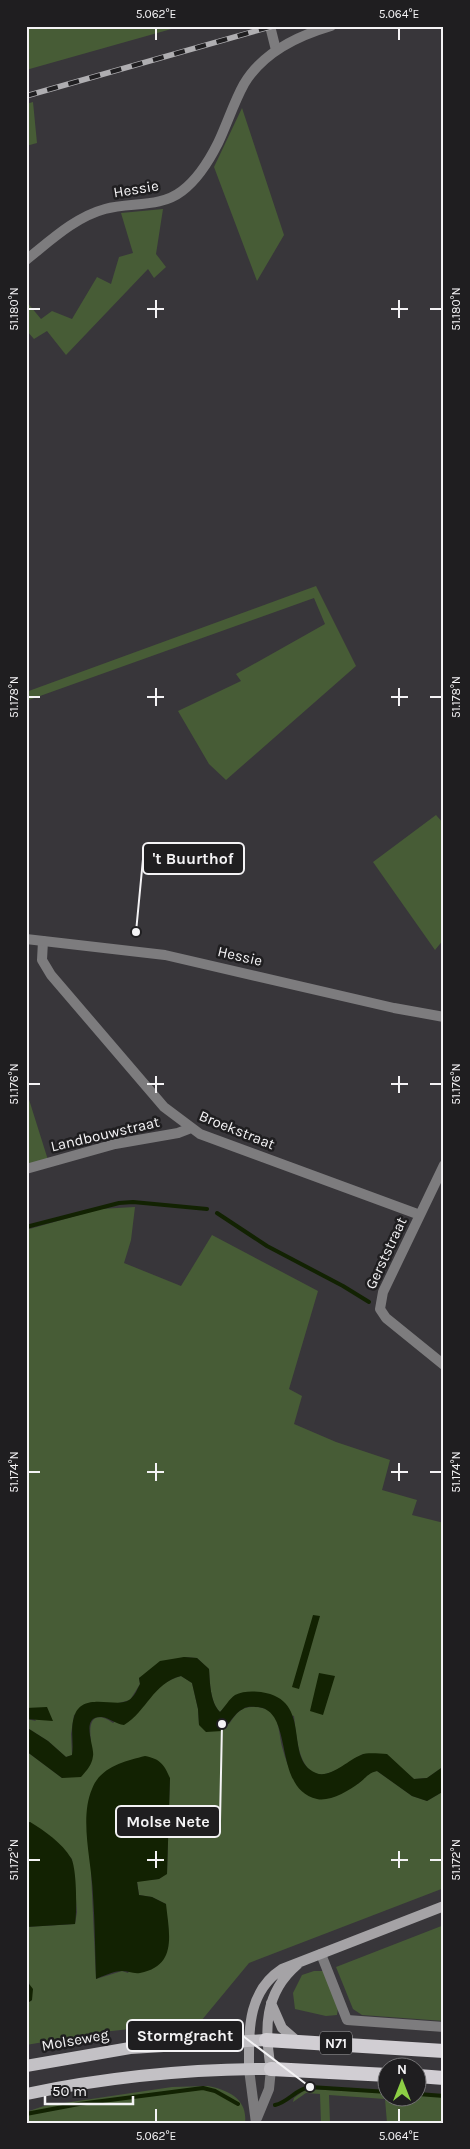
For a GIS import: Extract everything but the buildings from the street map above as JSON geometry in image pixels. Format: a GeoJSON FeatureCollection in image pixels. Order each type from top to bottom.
{"type":"FeatureCollection","features":[{"type":"Feature","properties":{"kind":"highway","name":"N71"},"geometry":{"type":"LineString","coordinates":[[266,2040],[444,2050]]}},
{"type":"Feature","properties":{"kind":"highway","name":"N71"},"geometry":{"type":"LineString","coordinates":[[272,2069],[378,2074]]}},
{"type":"Feature","properties":{"kind":"highway"},"geometry":{"type":"LineString","coordinates":[[428,2077],[444,2078]]}},
{"type":"Feature","properties":{"kind":"main road"},"geometry":{"type":"LineString","coordinates":[[249,2069],[252,2008],[259,1992],[270,1977],[282,1969],[444,1906]]}},
{"type":"Feature","properties":{"kind":"main road"},"geometry":{"type":"LineString","coordinates":[[272,2069],[266,2040],[267,2017],[271,2003],[282,1981],[301,1962]]}},
{"type":"Feature","properties":{"kind":"main road"},"geometry":{"type":"LineString","coordinates":[[271,2003],[282,2028],[297,2041]]}},
{"type":"Feature","properties":{"kind":"main road","name":"Molseweg"},"geometry":{"type":"LineString","coordinates":[[26,2066],[130,2048],[266,2040]]}},
{"type":"Feature","properties":{"kind":"main road","name":"N71"},"geometry":{"type":"LineString","coordinates":[[26,2094],[146,2074],[272,2069]]}},
{"type":"Feature","properties":{"kind":"street"},"geometry":{"type":"LineString","coordinates":[[270,26],[276,50]]}},
{"type":"Feature","properties":{"kind":"street","name":"Hessie"},"geometry":{"type":"LineString","coordinates":[[26,260],[63,230],[92,213],[122,205],[153,203],[182,192],[199,175],[211,157],[244,84],[261,64],[276,50],[292,40],[331,26]]}},
{"type":"Feature","properties":{"kind":"street","name":"Hessie"},"geometry":{"type":"LineString","coordinates":[[26,939],[183,959],[394,1008],[444,1017]]}},
{"type":"Feature","properties":{"kind":"street","name":"Broekstraat"},"geometry":{"type":"LineString","coordinates":[[42,941],[42,960],[51,975],[164,1107],[191,1128],[200,1134],[420,1215]]}},
{"type":"Feature","properties":{"kind":"street","name":"Landbouwstraat"},"geometry":{"type":"LineString","coordinates":[[26,1169],[115,1144],[191,1128]]}},
{"type":"Feature","properties":{"kind":"street"},"geometry":{"type":"LineString","coordinates":[[420,1215],[444,1165]]}},
{"type":"Feature","properties":{"kind":"street","name":"Gerststraat"},"geometry":{"type":"LineString","coordinates":[[420,1215],[383,1292],[380,1309],[386,1318],[444,1365]]}},
{"type":"Feature","properties":{"kind":"street"},"geometry":{"type":"LineString","coordinates":[[321,1954],[347,2020],[444,2027]]}},
{"type":"Feature","properties":{"kind":"street"},"geometry":{"type":"LineString","coordinates":[[249,2069],[256,2121]]}},
{"type":"Feature","properties":{"kind":"street"},"geometry":{"type":"LineString","coordinates":[[256,2121],[268,2089],[272,2069]]}},
{"type":"Feature","properties":{"kind":"shaded area"},"geometry":{"type":"Polygon","coordinates":[[[26,26],[182,26],[26,70],[26,26]]]}},
{"type":"Feature","properties":{"kind":"shaded area"},"geometry":{"type":"Polygon","coordinates":[[[33,102],[37,143],[26,146],[26,104],[33,102]]]}},
{"type":"Feature","properties":{"kind":"shaded area"},"geometry":{"type":"Polygon","coordinates":[[[242,108],[284,235],[257,281],[214,167],[242,108]]]}},
{"type":"Feature","properties":{"kind":"shaded area"},"geometry":{"type":"Polygon","coordinates":[[[163,209],[156,254],[166,267],[154,278],[148,269],[66,355],[47,331],[34,339],[26,330],[26,301],[41,319],[52,311],[72,319],[97,277],[111,284],[119,257],[133,253],[121,213],[163,209]]]}},
{"type":"Feature","properties":{"kind":"shaded area"},"geometry":{"type":"Polygon","coordinates":[[[316,586],[356,666],[226,780],[209,764],[178,711],[241,681],[236,674],[325,624],[314,598],[26,701],[26,692],[316,586]]]}},
{"type":"Feature","properties":{"kind":"shaded area"},"geometry":{"type":"Polygon","coordinates":[[[436,815],[444,824],[444,939],[435,950],[373,862],[436,815]]]}},
{"type":"Feature","properties":{"kind":"shaded area"},"geometry":{"type":"Polygon","coordinates":[[[26,1090],[48,1160],[26,1166],[26,1090]]]}},
{"type":"Feature","properties":{"kind":"shaded area"},"geometry":{"type":"Polygon","coordinates":[[[135,1207],[131,1240],[124,1263],[181,1286],[212,1235],[318,1291],[289,1389],[302,1396],[294,1424],[336,1442],[390,1460],[382,1490],[417,1500],[412,1515],[444,1523],[444,1766],[427,1778],[414,1779],[403,1770],[363,1754],[334,1771],[316,1774],[309,1769],[300,1753],[294,1716],[234,1696],[220,1712],[212,1697],[209,1669],[197,1658],[184,1657],[139,1678],[140,1684],[130,1700],[74,1715],[71,1734],[72,1755],[66,1757],[48,1741],[26,1727],[26,1719],[36,1721],[26,1708],[26,1230],[100,1209],[135,1207]]]}},
{"type":"Feature","properties":{"kind":"shaded area"},"geometry":{"type":"Polygon","coordinates":[[[313,1615],[320,1616],[299,1689],[292,1687],[313,1615]]]}},
{"type":"Feature","properties":{"kind":"shaded area"},"geometry":{"type":"Polygon","coordinates":[[[184,1657],[197,1658],[209,1669],[212,1697],[220,1712],[235,1695],[248,1692],[261,1692],[277,1697],[288,1706],[293,1717],[301,1756],[306,1766],[316,1773],[321,1774],[333,1771],[364,1754],[387,1754],[414,1779],[427,1778],[444,1766],[444,1791],[427,1801],[412,1796],[377,1771],[369,1774],[355,1786],[339,1795],[322,1800],[317,1799],[303,1792],[294,1781],[288,1767],[281,1735],[276,1722],[269,1712],[258,1707],[246,1707],[237,1713],[222,1731],[206,1732],[199,1725],[198,1709],[192,1683],[181,1676],[171,1680],[157,1691],[139,1712],[124,1725],[102,1717],[91,1721],[92,1759],[89,1767],[81,1777],[62,1778],[26,1751],[26,1727],[48,1741],[66,1757],[72,1755],[73,1722],[78,1709],[84,1704],[92,1702],[116,1703],[129,1700],[140,1684],[139,1678],[160,1661],[184,1657]]]}},
{"type":"Feature","properties":{"kind":"shaded area"},"geometry":{"type":"Polygon","coordinates":[[[319,1673],[335,1676],[323,1715],[310,1711],[319,1673]]]}},
{"type":"Feature","properties":{"kind":"shaded area"},"geometry":{"type":"Polygon","coordinates":[[[181,1676],[192,1683],[198,1709],[199,1725],[229,1724],[239,1712],[249,1707],[262,1708],[274,1715],[292,1776],[358,1784],[370,1772],[377,1771],[412,1796],[427,1801],[444,1791],[444,1888],[249,1963],[201,2021],[103,2032],[26,2045],[26,2004],[32,2000],[29,1981],[26,1980],[26,1927],[75,1924],[77,1912],[72,1859],[30,1822],[26,1823],[26,1751],[62,1778],[91,1740],[90,1728],[94,1720],[101,1718],[113,1723],[155,1689],[181,1676]],[[170,1778],[91,1872],[96,1979],[122,1971],[128,1973],[166,1904],[152,1897],[139,1895],[137,1881],[159,1879],[167,1873],[170,1778]]]}},
{"type":"Feature","properties":{"kind":"shaded area"},"geometry":{"type":"Polygon","coordinates":[[[47,1707],[53,1721],[26,1719],[26,1708],[47,1707]]]}},
{"type":"Feature","properties":{"kind":"shaded area"},"geometry":{"type":"Polygon","coordinates":[[[145,1756],[161,1763],[170,1778],[167,1874],[159,1879],[137,1882],[139,1895],[152,1897],[166,1904],[169,1926],[168,1947],[166,1956],[161,1963],[152,1969],[140,1973],[119,1971],[96,1979],[93,1895],[86,1827],[88,1801],[96,1781],[107,1770],[145,1756]]]}},
{"type":"Feature","properties":{"kind":"shaded area"},"geometry":{"type":"Polygon","coordinates":[[[30,1822],[53,1838],[71,1858],[75,1880],[75,1924],[26,1927],[26,1823],[30,1822]]]}},
{"type":"Feature","properties":{"kind":"shaded area"},"geometry":{"type":"Polygon","coordinates":[[[444,1925],[444,2021],[362,2015],[353,2009],[336,1967],[444,1925]]]}},
{"type":"Feature","properties":{"kind":"shaded area"},"geometry":{"type":"Polygon","coordinates":[[[314,1971],[323,1971],[338,2008],[337,2015],[326,2016],[295,2009],[293,1993],[302,1975],[314,1971]]]}},
{"type":"Feature","properties":{"kind":"shaded area"},"geometry":{"type":"Polygon","coordinates":[[[26,1980],[33,1989],[32,2000],[26,2004],[26,1980]]]}},
{"type":"Feature","properties":{"kind":"shaded area"},"geometry":{"type":"Polygon","coordinates":[[[208,2086],[229,2093],[240,2102],[245,2115],[245,2123],[26,2123],[26,2112],[44,2106],[172,2087],[208,2086]]]}},
{"type":"Feature","properties":{"kind":"shaded area"},"geometry":{"type":"Polygon","coordinates":[[[306,2089],[378,2093],[378,2098],[329,2095],[330,2123],[321,2123],[320,2094],[306,2093],[293,2102],[294,2098],[306,2089]]]}},
{"type":"Feature","properties":{"kind":"shaded area"},"geometry":{"type":"Polygon","coordinates":[[[428,2095],[444,2095],[444,2123],[387,2123],[386,2106],[428,2106],[428,2095]]]}},
{"type":"Feature","properties":{"kind":"waterway"},"geometry":{"type":"LineString","coordinates":[[26,1227],[119,1203],[133,1202],[207,1209]]}},
{"type":"Feature","properties":{"kind":"waterway"},"geometry":{"type":"LineString","coordinates":[[217,1213],[267,1246],[343,1286],[369,1302]]}},
{"type":"Feature","properties":{"kind":"waterway"},"geometry":{"type":"LineString","coordinates":[[275,2105],[300,2090],[310,2087],[378,2091]]}},
{"type":"Feature","properties":{"kind":"waterway"},"geometry":{"type":"LineString","coordinates":[[26,2114],[79,2104],[203,2088],[215,2091],[238,2104]]}},
{"type":"Feature","properties":{"kind":"waterway"},"geometry":{"type":"LineString","coordinates":[[428,2095],[444,2096]]}},
{"type":"Feature","properties":{"kind":"railway"},"geometry":{"type":"LineString","coordinates":[[26,96],[273,26]]}},
{"type":"Feature","properties":{"kind":"place","name":"'t Buurthof"},"geometry":{"type":"Point","coordinates":[136,932]}},
{"type":"Feature","properties":{"kind":"place","name":"Molse Nete"},"geometry":{"type":"Point","coordinates":[222,1724]}},
{"type":"Feature","properties":{"kind":"place","name":"Stormgracht"},"geometry":{"type":"Point","coordinates":[310,2087]}}]}
